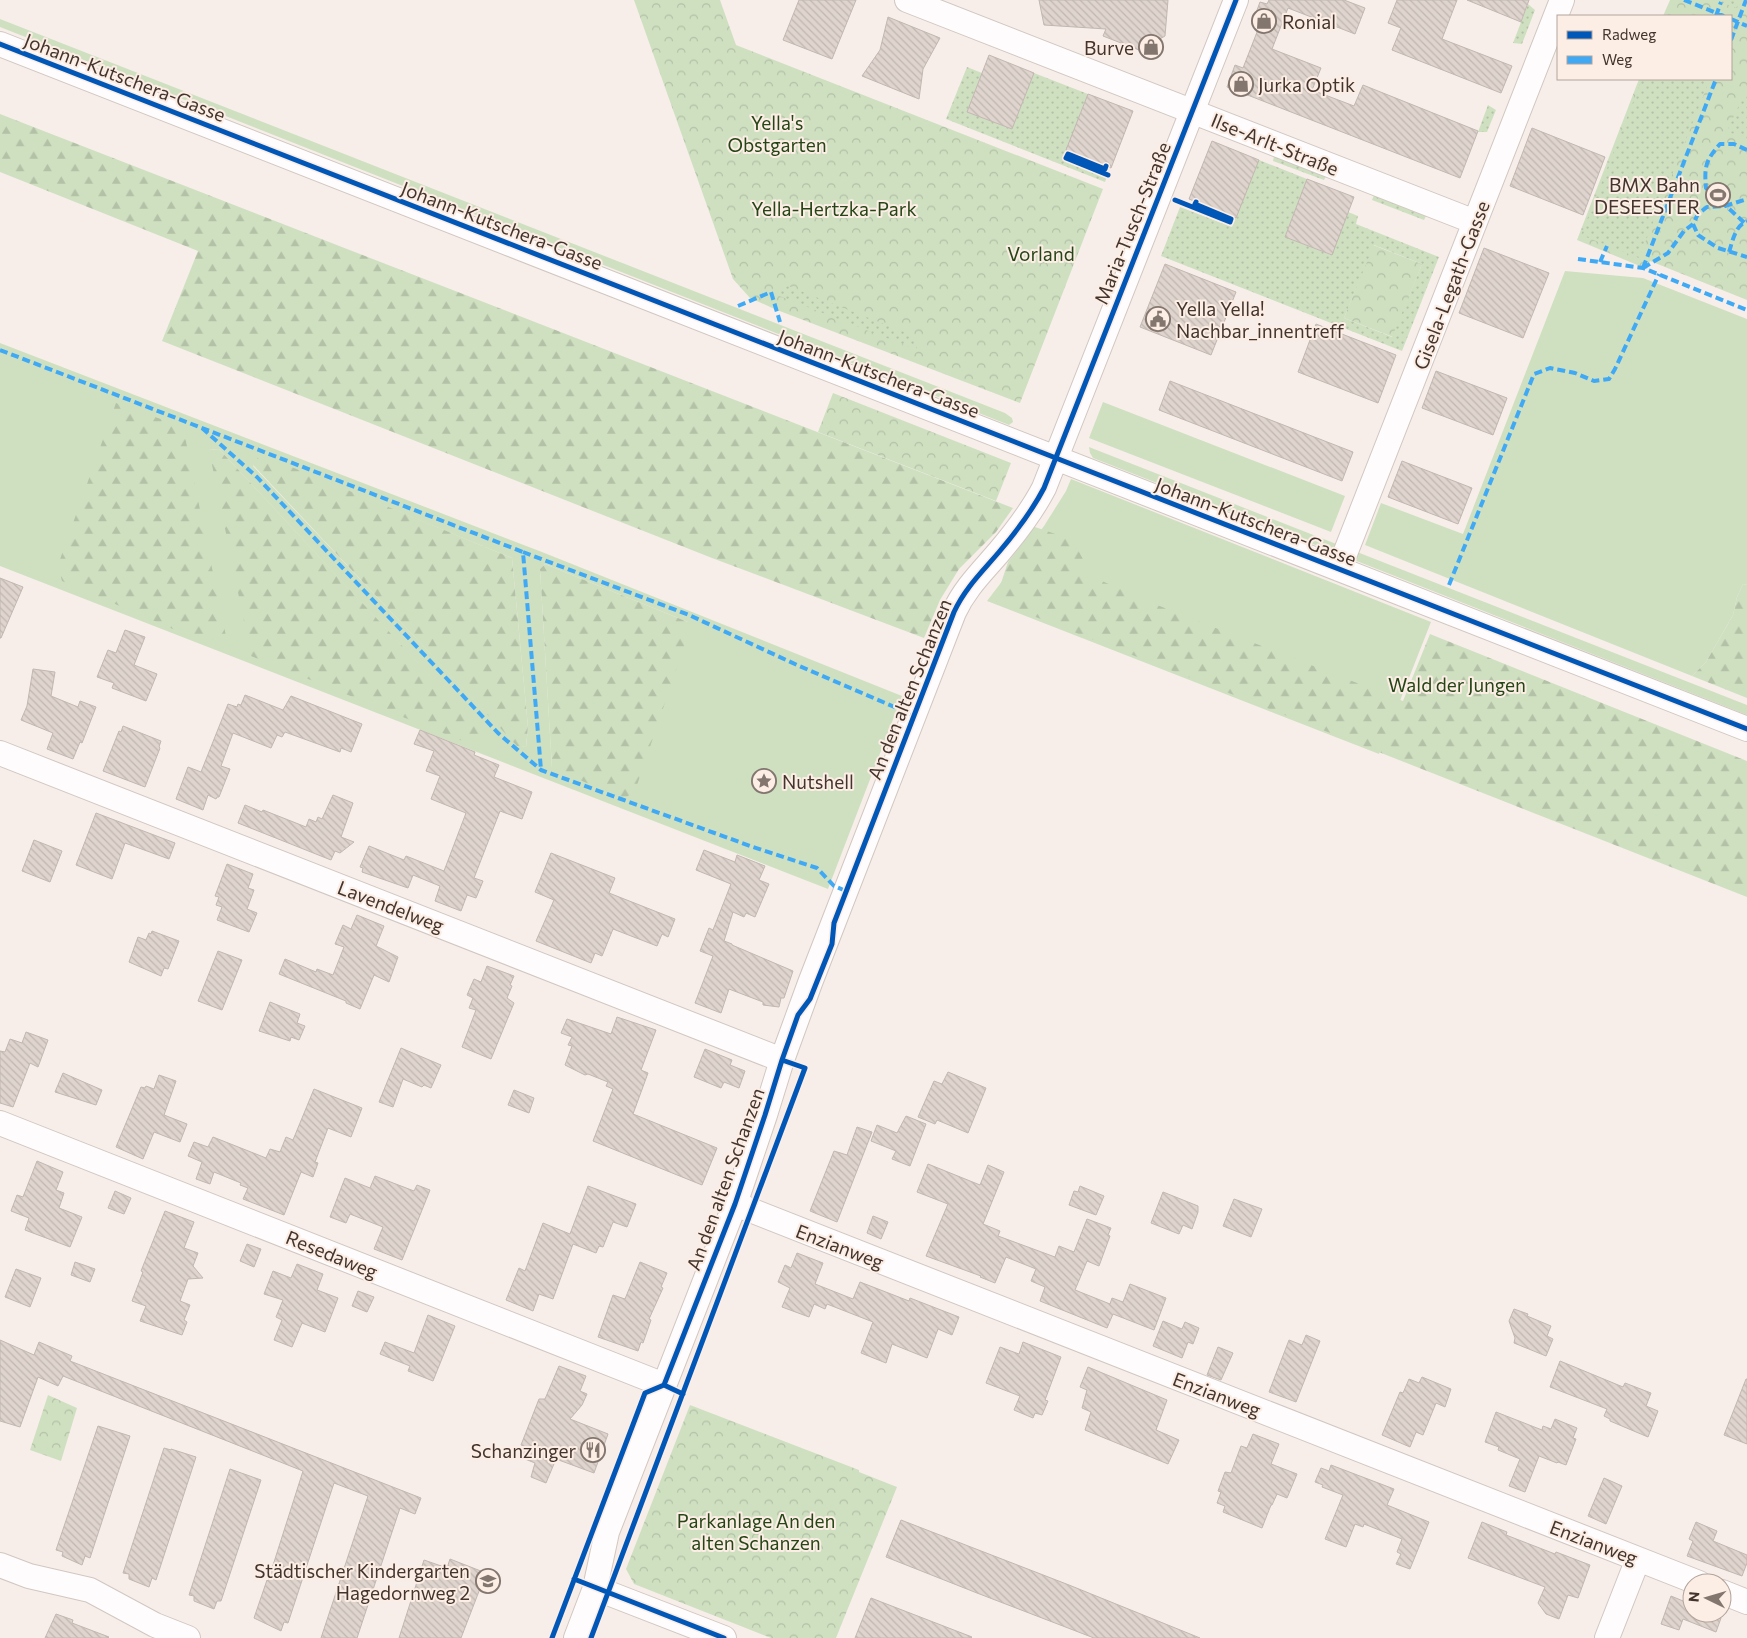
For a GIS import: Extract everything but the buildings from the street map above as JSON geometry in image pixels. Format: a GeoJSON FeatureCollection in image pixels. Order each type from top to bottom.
{"type":"FeatureCollection","features":[{"type":"Feature","properties":{"kind":"street","name":"Ilse-Arlt-Straße"},"geometry":{"type":"LineString","coordinates":[[907,0],[1475,222]]}},
{"type":"Feature","properties":{"kind":"street","name":"Maria-Tusch-Straße"},"geometry":{"type":"LineString","coordinates":[[1055,458],[1236,0]]}},
{"type":"Feature","properties":{"kind":"street","name":"Gisela-Legath-Gasse"},"geometry":{"type":"LineString","coordinates":[[1339,569],[1562,0]]}},
{"type":"Feature","properties":{"kind":"street","name":"Johann-Kutschera-Gasse"},"geometry":{"type":"LineString","coordinates":[[0,44],[1747,729]]}},
{"type":"Feature","properties":{"kind":"street","name":"An den alten Schanzen"},"geometry":{"type":"LineString","coordinates":[[576,1638],[595,1588],[607,1532],[735,1204],[782,1060],[910,724],[958,604],[973,580],[998,554],[1034,505],[1044,488],[1055,458]]}},
{"type":"Feature","properties":{"kind":"street","name":"Lavendelweg"},"geometry":{"type":"LineString","coordinates":[[0,753],[782,1060]]}},
{"type":"Feature","properties":{"kind":"street","name":"Resedaweg"},"geometry":{"type":"LineString","coordinates":[[0,1123],[664,1385]]}},
{"type":"Feature","properties":{"kind":"street","name":"Enzianweg"},"geometry":{"type":"LineString","coordinates":[[735,1204],[1682,1576]]}},
{"type":"Feature","properties":{"kind":"street"},"geometry":{"type":"LineString","coordinates":[[1607,1638],[1638,1559]]}},
{"type":"Feature","properties":{"kind":"street"},"geometry":{"type":"LineString","coordinates":[[0,1565],[29,1576],[90,1590],[155,1626],[188,1638]]}},
{"type":"Feature","properties":{"kind":"street"},"geometry":{"type":"LineString","coordinates":[[595,1588],[724,1638]]}},
{"type":"Feature","properties":{"kind":"street"},"geometry":{"type":"LineString","coordinates":[[1732,1596],[1747,1602]]}},
{"type":"Feature","properties":{"kind":"green space","name":"Yella-Hertzka-Park"},"geometry":{"type":"Polygon","coordinates":[[[634,0],[720,0],[736,45],[1103,189],[1020,403],[750,298],[733,279],[634,0]]]}},
{"type":"Feature","properties":{"kind":"green space"},"geometry":{"type":"Polygon","coordinates":[[[1670,0],[1747,0],[1747,300],[1650,261],[1647,269],[1577,240],[1639,80],[1732,80],[1732,15],[1663,15],[1670,0]]]}},
{"type":"Feature","properties":{"kind":"green space"},"geometry":{"type":"Polygon","coordinates":[[[1715,0],[1741,0],[1737,8],[1715,0]]]}},
{"type":"Feature","properties":{"kind":"green space"},"geometry":{"type":"Polygon","coordinates":[[[1528,4],[1535,10],[1522,44],[1513,43],[1528,4]]]}},
{"type":"Feature","properties":{"kind":"green space"},"geometry":{"type":"Polygon","coordinates":[[[0,19],[1005,413],[1012,418],[1013,422],[1009,425],[0,27],[0,19]]]}},
{"type":"Feature","properties":{"kind":"green space"},"geometry":{"type":"Polygon","coordinates":[[[967,67],[982,73],[967,112],[1012,129],[1034,73],[1088,94],[1063,159],[1107,176],[1105,182],[946,119],[967,67]]]}},
{"type":"Feature","properties":{"kind":"green space"},"geometry":{"type":"Polygon","coordinates":[[[1642,80],[1710,80],[1639,258],[1581,235],[1642,80]]]}},
{"type":"Feature","properties":{"kind":"green space"},"geometry":{"type":"Polygon","coordinates":[[[1747,88],[1747,140],[1727,131],[1747,88]]]}},
{"type":"Feature","properties":{"kind":"green space"},"geometry":{"type":"Polygon","coordinates":[[[1488,105],[1496,110],[1487,132],[1478,132],[1488,105]]]}},
{"type":"Feature","properties":{"kind":"green space"},"geometry":{"type":"Polygon","coordinates":[[[0,114],[1013,508],[996,532],[959,569],[940,600],[924,638],[712,558],[162,341],[198,251],[0,172],[0,114]]]}},
{"type":"Feature","properties":{"kind":"green space"},"geometry":{"type":"Polygon","coordinates":[[[1274,156],[1326,176],[1324,180],[1273,161],[1274,156]]]}},
{"type":"Feature","properties":{"kind":"green space"},"geometry":{"type":"Polygon","coordinates":[[[1259,160],[1307,179],[1285,237],[1331,255],[1348,212],[1358,216],[1356,224],[1439,257],[1402,351],[1161,256],[1180,207],[1232,227],[1259,160]],[[1374,245],[1344,318],[1392,337],[1422,264],[1374,245]]]}},
{"type":"Feature","properties":{"kind":"green space"},"geometry":{"type":"Polygon","coordinates":[[[1374,195],[1426,216],[1424,220],[1372,200],[1374,195]]]}},
{"type":"Feature","properties":{"kind":"green space"},"geometry":{"type":"Polygon","coordinates":[[[1373,245],[1422,264],[1393,337],[1344,318],[1373,245]]]}},
{"type":"Feature","properties":{"kind":"green space"},"geometry":{"type":"Polygon","coordinates":[[[1565,271],[1643,278],[1747,319],[1747,585],[1743,584],[1737,597],[1733,615],[1706,662],[1692,676],[1365,545],[1381,503],[1463,534],[1565,271]]]}},
{"type":"Feature","properties":{"kind":"green space"},"geometry":{"type":"Polygon","coordinates":[[[788,286],[912,335],[916,337],[917,350],[777,295],[783,288],[788,286]]]}},
{"type":"Feature","properties":{"kind":"green space"},"geometry":{"type":"Polygon","coordinates":[[[0,343],[542,552],[902,696],[828,889],[0,566],[0,343]],[[219,449],[209,450],[487,738],[219,449]],[[260,455],[253,466],[517,745],[526,747],[528,727],[512,558],[260,455]],[[545,564],[540,569],[552,768],[688,622],[545,564]]]}},
{"type":"Feature","properties":{"kind":"green space"},"geometry":{"type":"Polygon","coordinates":[[[833,393],[1011,463],[996,501],[818,432],[833,393]]]}},
{"type":"Feature","properties":{"kind":"green space"},"geometry":{"type":"Polygon","coordinates":[[[1103,402],[1345,496],[1331,532],[1089,438],[1103,402]]]}},
{"type":"Feature","properties":{"kind":"green space"},"geometry":{"type":"Polygon","coordinates":[[[116,403],[183,427],[227,641],[189,636],[62,581],[58,565],[116,403]]]}},
{"type":"Feature","properties":{"kind":"green space"},"geometry":{"type":"Polygon","coordinates":[[[1089,447],[1344,547],[1341,555],[1093,458],[1089,447]]]}},
{"type":"Feature","properties":{"kind":"green space"},"geometry":{"type":"Polygon","coordinates":[[[219,449],[487,737],[475,746],[251,656],[209,450],[219,449]]]}},
{"type":"Feature","properties":{"kind":"green space"},"geometry":{"type":"Polygon","coordinates":[[[260,454],[512,558],[528,727],[526,747],[517,746],[253,465],[260,454]]]}},
{"type":"Feature","properties":{"kind":"green space"},"geometry":{"type":"Polygon","coordinates":[[[1071,479],[1431,622],[1379,754],[987,601],[1044,526],[1066,491],[1071,479]]]}},
{"type":"Feature","properties":{"kind":"green space","name":"Wald der Jungen"},"geometry":{"type":"Polygon","coordinates":[[[1032,526],[1073,540],[1083,559],[1072,568],[1157,605],[1403,701],[1430,634],[1747,761],[1747,897],[995,601],[1008,562],[1022,544],[1032,526]]]}},
{"type":"Feature","properties":{"kind":"green space"},"geometry":{"type":"Polygon","coordinates":[[[1352,550],[1747,705],[1747,715],[1349,558],[1352,550]]]}},
{"type":"Feature","properties":{"kind":"green space"},"geometry":{"type":"Polygon","coordinates":[[[545,564],[688,622],[688,635],[635,791],[624,799],[552,768],[540,569],[545,564]]]}},
{"type":"Feature","properties":{"kind":"green space"},"geometry":{"type":"Polygon","coordinates":[[[1743,584],[1747,585],[1747,698],[1692,676],[1706,662],[1733,615],[1737,597],[1743,584]]]}},
{"type":"Feature","properties":{"kind":"green space"},"geometry":{"type":"Polygon","coordinates":[[[48,1395],[77,1408],[61,1461],[30,1450],[48,1395]]]}},
{"type":"Feature","properties":{"kind":"green space","name":"Parkanlage An den alten Schanzen"},"geometry":{"type":"Polygon","coordinates":[[[690,1405],[859,1470],[859,1472],[897,1487],[836,1638],[771,1638],[634,1584],[626,1569],[690,1405]]]}},
{"type":"Feature","properties":{"kind":"marked path"},"geometry":{"type":"LineString","coordinates":[[1684,0],[1722,15]]}},
{"type":"Feature","properties":{"kind":"marked path"},"geometry":{"type":"LineString","coordinates":[[1732,37],[1746,0]]}},
{"type":"Feature","properties":{"kind":"marked path"},"geometry":{"type":"LineString","coordinates":[[1716,15],[1721,2]]}},
{"type":"Feature","properties":{"kind":"marked path"},"geometry":{"type":"LineString","coordinates":[[1732,19],[1747,26]]}},
{"type":"Feature","properties":{"kind":"marked path"},"geometry":{"type":"LineString","coordinates":[[1643,268],[1716,80]]}},
{"type":"Feature","properties":{"kind":"marked path"},"geometry":{"type":"LineString","coordinates":[[1747,150],[1734,144],[1720,144],[1709,159],[1705,174],[1706,188],[1747,225]]}},
{"type":"Feature","properties":{"kind":"marked path"},"geometry":{"type":"LineString","coordinates":[[1643,268],[1668,253],[1684,231],[1693,224],[1698,214],[1707,207],[1725,206],[1747,199]]}},
{"type":"Feature","properties":{"kind":"marked path"},"geometry":{"type":"LineString","coordinates":[[1729,252],[1737,230],[1747,221]]}},
{"type":"Feature","properties":{"kind":"marked path"},"geometry":{"type":"LineString","coordinates":[[1693,224],[1698,235],[1718,248],[1747,257]]}},
{"type":"Feature","properties":{"kind":"marked path"},"geometry":{"type":"LineString","coordinates":[[1600,262],[1607,246]]}},
{"type":"Feature","properties":{"kind":"marked path"},"geometry":{"type":"LineString","coordinates":[[1578,259],[1643,268],[1747,310]]}},
{"type":"Feature","properties":{"kind":"marked path"},"geometry":{"type":"LineString","coordinates":[[1449,585],[1534,374],[1550,368],[1575,373],[1594,381],[1609,379],[1659,274]]}},
{"type":"Feature","properties":{"kind":"marked path"},"geometry":{"type":"LineString","coordinates":[[738,306],[771,292],[780,322]]}},
{"type":"Feature","properties":{"kind":"marked path"},"geometry":{"type":"LineString","coordinates":[[0,350],[523,552],[541,770]]}},
{"type":"Feature","properties":{"kind":"marked path"},"geometry":{"type":"LineString","coordinates":[[202,428],[257,477],[498,733],[541,770],[753,847],[817,868],[834,886],[846,891]]}},
{"type":"Feature","properties":{"kind":"marked path"},"geometry":{"type":"LineString","coordinates":[[523,552],[689,615],[797,665],[913,715]]}},
{"type":"Feature","properties":{"kind":"cycle path"},"geometry":{"type":"LineString","coordinates":[[664,1385],[735,1204],[798,1015],[810,999],[832,944],[834,923],[954,612],[958,603],[980,573],[1023,521],[1044,488],[1236,0]]}},
{"type":"Feature","properties":{"kind":"cycle path"},"geometry":{"type":"LineString","coordinates":[[0,44],[1747,729]]}},
{"type":"Feature","properties":{"kind":"cycle path"},"geometry":{"type":"LineString","coordinates":[[1106,166],[1105,169],[1068,154],[1066,158],[1108,175]]}},
{"type":"Feature","properties":{"kind":"cycle path"},"geometry":{"type":"LineString","coordinates":[[1175,200],[1230,222],[1231,219],[1195,204],[1196,202]]}},
{"type":"Feature","properties":{"kind":"cycle path"},"geometry":{"type":"LineString","coordinates":[[591,1638],[805,1068],[782,1060]]}},
{"type":"Feature","properties":{"kind":"cycle path"},"geometry":{"type":"LineString","coordinates":[[552,1638],[645,1393],[664,1385],[683,1394]]}},
{"type":"Feature","properties":{"kind":"cycle path"},"geometry":{"type":"LineString","coordinates":[[574,1579],[724,1638]]}},
{"type":"Feature","properties":{"kind":"place","name":"Ronial"},"geometry":{"type":"Point","coordinates":[1264,21]}},
{"type":"Feature","properties":{"kind":"place","name":"Burve"},"geometry":{"type":"Point","coordinates":[1151,47]}},
{"type":"Feature","properties":{"kind":"place","name":"Jurka Optik"},"geometry":{"type":"Point","coordinates":[1241,84]}},
{"type":"Feature","properties":{"kind":"place","name":"BMX Bahn DESEESTER"},"geometry":{"type":"Point","coordinates":[1718,195]}},
{"type":"Feature","properties":{"kind":"place","name":"Yella Yella! Nachbar_innentreff"},"geometry":{"type":"Point","coordinates":[1158,319]}},
{"type":"Feature","properties":{"kind":"place","name":"Nutshell"},"geometry":{"type":"Point","coordinates":[764,781]}},
{"type":"Feature","properties":{"kind":"place","name":"Schanzinger"},"geometry":{"type":"Point","coordinates":[593,1450]}},
{"type":"Feature","properties":{"kind":"place","name":"Städtischer Kindergarten Hagedornweg 2"},"geometry":{"type":"Point","coordinates":[488,1581]}},
{"type":"Feature","properties":{"kind":"park label","name":"Yella's Obstgarten"},"geometry":{"type":"Point","coordinates":[777,133]}},
{"type":"Feature","properties":{"kind":"park label","name":"Vorland"},"geometry":{"type":"Point","coordinates":[1041,253]}}]}
